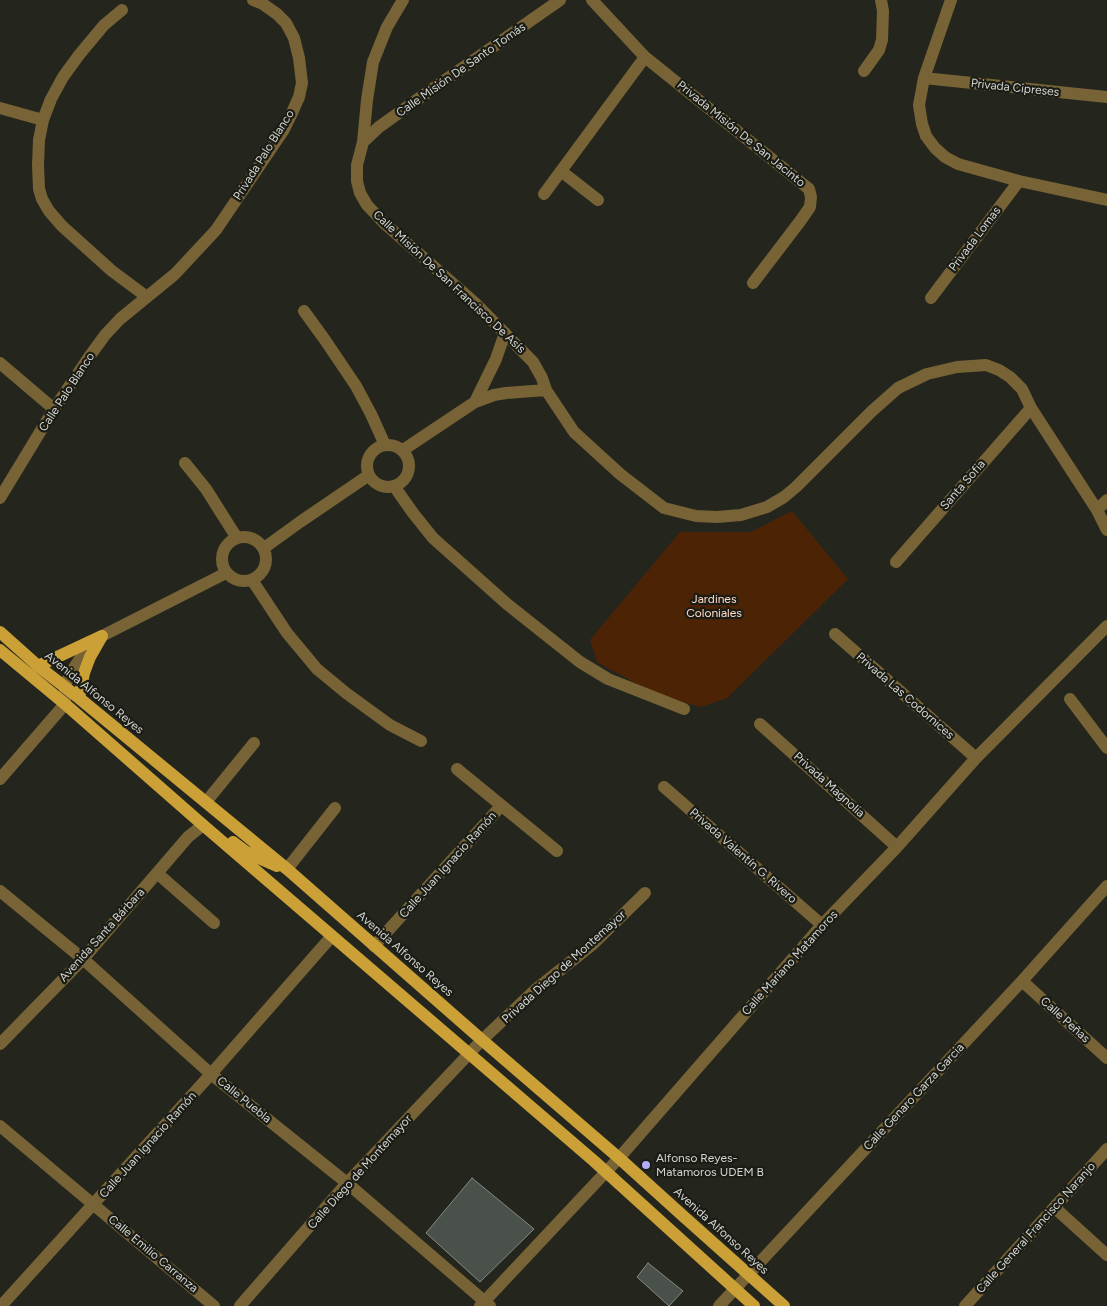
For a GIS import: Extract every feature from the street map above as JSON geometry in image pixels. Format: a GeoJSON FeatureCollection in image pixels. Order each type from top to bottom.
{"type":"FeatureCollection","features":[{"type":"Feature","properties":{"kind":"main road","name":"Avenida Alfonso Reyes"},"geometry":{"type":"LineString","coordinates":[[0,632],[38,666],[65,686],[287,869],[619,1158],[784,1306]]}},
{"type":"Feature","properties":{"kind":"main road"},"geometry":{"type":"LineString","coordinates":[[38,666],[102,636]]}},
{"type":"Feature","properties":{"kind":"main road"},"geometry":{"type":"LineString","coordinates":[[79,698],[84,673],[90,657],[102,636]]}},
{"type":"Feature","properties":{"kind":"main road"},"geometry":{"type":"LineString","coordinates":[[0,650],[65,704],[468,1055],[606,1172],[754,1306]]}},
{"type":"Feature","properties":{"kind":"main road"},"geometry":{"type":"LineString","coordinates":[[203,825],[216,830],[261,859],[287,869]]}},
{"type":"Feature","properties":{"kind":"street","name":"Privada Palo Blanco"},"geometry":{"type":"LineString","coordinates":[[147,297],[175,274],[216,230],[283,131],[299,97],[302,83],[294,38],[286,23],[277,14],[263,4],[253,0]]}},
{"type":"Feature","properties":{"kind":"street","name":"Calle Misión De San Francisco De Asís"},"geometry":{"type":"LineString","coordinates":[[403,0],[387,28],[373,62],[363,142],[357,165],[357,181],[360,193],[367,205],[384,223],[439,271],[533,362],[546,390],[574,432],[620,474],[656,502],[664,508],[696,516],[717,517],[741,515],[767,507],[796,487],[872,410],[898,388],[927,374],[957,367],[986,366],[999,370],[1010,377],[1022,389],[1031,408],[1097,510],[1107,530]]}},
{"type":"Feature","properties":{"kind":"street","name":"Calle Misión De Santo Tomás"},"geometry":{"type":"LineString","coordinates":[[363,142],[379,127],[560,0]]}},
{"type":"Feature","properties":{"kind":"street","name":"Privada Misión De San Jacinto"},"geometry":{"type":"LineString","coordinates":[[592,0],[645,57],[809,189],[811,197],[810,207],[753,283]]}},
{"type":"Feature","properties":{"kind":"street"},"geometry":{"type":"LineString","coordinates":[[864,71],[879,50],[882,40],[883,10],[881,0]]}},
{"type":"Feature","properties":{"kind":"street"},"geometry":{"type":"LineString","coordinates":[[950,0],[924,78],[919,105],[926,136],[935,148],[945,157],[958,164],[1018,181],[1107,200]]}},
{"type":"Feature","properties":{"kind":"street"},"geometry":{"type":"LineString","coordinates":[[122,10],[104,25],[62,78],[43,120],[39,140],[39,189],[49,211],[62,226],[112,271],[147,297]]}},
{"type":"Feature","properties":{"kind":"street"},"geometry":{"type":"LineString","coordinates":[[544,194],[645,57]]}},
{"type":"Feature","properties":{"kind":"street","name":"Privada Cipreses"},"geometry":{"type":"LineString","coordinates":[[924,78],[1107,97]]}},
{"type":"Feature","properties":{"kind":"street"},"geometry":{"type":"LineString","coordinates":[[0,108],[43,120]]}},
{"type":"Feature","properties":{"kind":"street"},"geometry":{"type":"LineString","coordinates":[[561,171],[598,200]]}},
{"type":"Feature","properties":{"kind":"street","name":"Privada Lomas"},"geometry":{"type":"LineString","coordinates":[[931,298],[1018,181]]}},
{"type":"Feature","properties":{"kind":"street","name":"Calle Palo Blanco"},"geometry":{"type":"LineString","coordinates":[[0,498],[54,410],[105,335],[120,319],[147,297]]}},
{"type":"Feature","properties":{"kind":"street"},"geometry":{"type":"LineString","coordinates":[[304,312],[356,386],[385,445]]}},
{"type":"Feature","properties":{"kind":"street"},"geometry":{"type":"LineString","coordinates":[[475,402],[496,359],[505,333]]}},
{"type":"Feature","properties":{"kind":"street"},"geometry":{"type":"LineString","coordinates":[[0,362],[54,410]]}},
{"type":"Feature","properties":{"kind":"street"},"geometry":{"type":"LineString","coordinates":[[403,450],[475,402],[494,395],[546,390]]}},
{"type":"Feature","properties":{"kind":"street","name":"Santa Sofia"},"geometry":{"type":"LineString","coordinates":[[896,562],[1031,408]]}},
{"type":"Feature","properties":{"kind":"street"},"geometry":{"type":"LineString","coordinates":[[385,445],[392,445],[403,450],[408,458],[410,467],[408,475],[402,482],[387,487],[374,481],[368,469],[368,462],[374,451],[385,445]]}},
{"type":"Feature","properties":{"kind":"street"},"geometry":{"type":"LineString","coordinates":[[185,463],[206,488],[237,538]]}},
{"type":"Feature","properties":{"kind":"street"},"geometry":{"type":"LineString","coordinates":[[264,548],[370,475]]}},
{"type":"Feature","properties":{"kind":"street"},"geometry":{"type":"LineString","coordinates":[[394,486],[434,538],[507,604],[580,662],[608,679],[684,709]]}},
{"type":"Feature","properties":{"kind":"street"},"geometry":{"type":"LineString","coordinates":[[1097,510],[1107,500]]}},
{"type":"Feature","properties":{"kind":"street"},"geometry":{"type":"LineString","coordinates":[[248,537],[254,539],[264,548],[265,566],[260,574],[252,580],[238,581],[226,573],[222,566],[223,549],[228,542],[237,538],[248,537]]}},
{"type":"Feature","properties":{"kind":"street"},"geometry":{"type":"LineString","coordinates":[[0,778],[65,704],[65,686],[76,664],[83,654],[102,636],[226,573]]}},
{"type":"Feature","properties":{"kind":"street"},"geometry":{"type":"LineString","coordinates":[[252,580],[287,633],[316,669],[390,725],[421,740]]}},
{"type":"Feature","properties":{"kind":"street","name":"Calle Mariano Matamoros"},"geometry":{"type":"LineString","coordinates":[[485,1304],[619,1158],[822,925],[897,847],[976,758],[1107,626]]}},
{"type":"Feature","properties":{"kind":"street","name":"Privada Las Codornices"},"geometry":{"type":"LineString","coordinates":[[835,634],[976,758]]}},
{"type":"Feature","properties":{"kind":"street"},"geometry":{"type":"LineString","coordinates":[[1070,699],[1107,748]]}},
{"type":"Feature","properties":{"kind":"street","name":"Privada Magnolia"},"geometry":{"type":"LineString","coordinates":[[760,724],[897,847]]}},
{"type":"Feature","properties":{"kind":"street"},"geometry":{"type":"LineString","coordinates":[[206,802],[254,743]]}},
{"type":"Feature","properties":{"kind":"street"},"geometry":{"type":"LineString","coordinates":[[457,769],[557,851]]}},
{"type":"Feature","properties":{"kind":"street","name":"Privada Valentín G. Rivero"},"geometry":{"type":"LineString","coordinates":[[664,787],[822,925]]}},
{"type":"Feature","properties":{"kind":"street","name":"Calle Juan Ignacio Ramón"},"geometry":{"type":"LineString","coordinates":[[374,946],[501,806]]}},
{"type":"Feature","properties":{"kind":"street"},"geometry":{"type":"LineString","coordinates":[[287,869],[335,808]]}},
{"type":"Feature","properties":{"kind":"street","name":"Avenida Santa Bárbara"},"geometry":{"type":"LineString","coordinates":[[0,1044],[83,959],[188,837],[203,825]]}},
{"type":"Feature","properties":{"kind":"street"},"geometry":{"type":"LineString","coordinates":[[157,874],[214,923]]}},
{"type":"Feature","properties":{"kind":"street","name":"Calle Genaro Garza Garcia"},"geometry":{"type":"LineString","coordinates":[[719,1306],[1022,981],[1107,887]]}},
{"type":"Feature","properties":{"kind":"street","name":"Calle Puebla"},"geometry":{"type":"LineString","coordinates":[[0,891],[83,959],[211,1074],[347,1183],[485,1304]]}},
{"type":"Feature","properties":{"kind":"street","name":"Privada Diego de Montemayor"},"geometry":{"type":"LineString","coordinates":[[482,1040],[535,990],[593,944],[645,893]]}},
{"type":"Feature","properties":{"kind":"street","name":"Calle Juan Ignacio Ramón"},"geometry":{"type":"LineString","coordinates":[[0,1306],[211,1074],[332,936]]}},
{"type":"Feature","properties":{"kind":"street","name":"Calle Peñas"},"geometry":{"type":"LineString","coordinates":[[1022,981],[1107,1058]]}},
{"type":"Feature","properties":{"kind":"street","name":"Calle Diego de Montemayor"},"geometry":{"type":"LineString","coordinates":[[240,1306],[347,1183],[482,1040]]}},
{"type":"Feature","properties":{"kind":"street","name":"Calle Emilio Carranza"},"geometry":{"type":"LineString","coordinates":[[0,1126],[214,1306]]}},
{"type":"Feature","properties":{"kind":"street","name":"Calle General Francisco Naranjo"},"geometry":{"type":"LineString","coordinates":[[965,1306],[1107,1149]]}},
{"type":"Feature","properties":{"kind":"street"},"geometry":{"type":"LineString","coordinates":[[1055,1208],[1107,1255]]}},
{"type":"Feature","properties":{"kind":"green space","name":"Jardines Coloniales"},"geometry":{"type":"Polygon","coordinates":[[[792,511],[848,579],[727,698],[701,707],[686,703],[646,689],[597,662],[590,640],[680,532],[751,532],[792,511]]]}},
{"type":"Feature","properties":{"kind":"building"},"geometry":{"type":"Polygon","coordinates":[[[472,1178],[534,1229],[480,1282],[426,1233],[472,1178]]]}},
{"type":"Feature","properties":{"kind":"building"},"geometry":{"type":"Polygon","coordinates":[[[648,1263],[683,1291],[669,1306],[637,1277],[648,1263]]]}},
{"type":"Feature","properties":{"kind":"place","name":"Alfonso Reyes- Matamoros UDEM B"},"geometry":{"type":"Point","coordinates":[646,1165]}}]}
